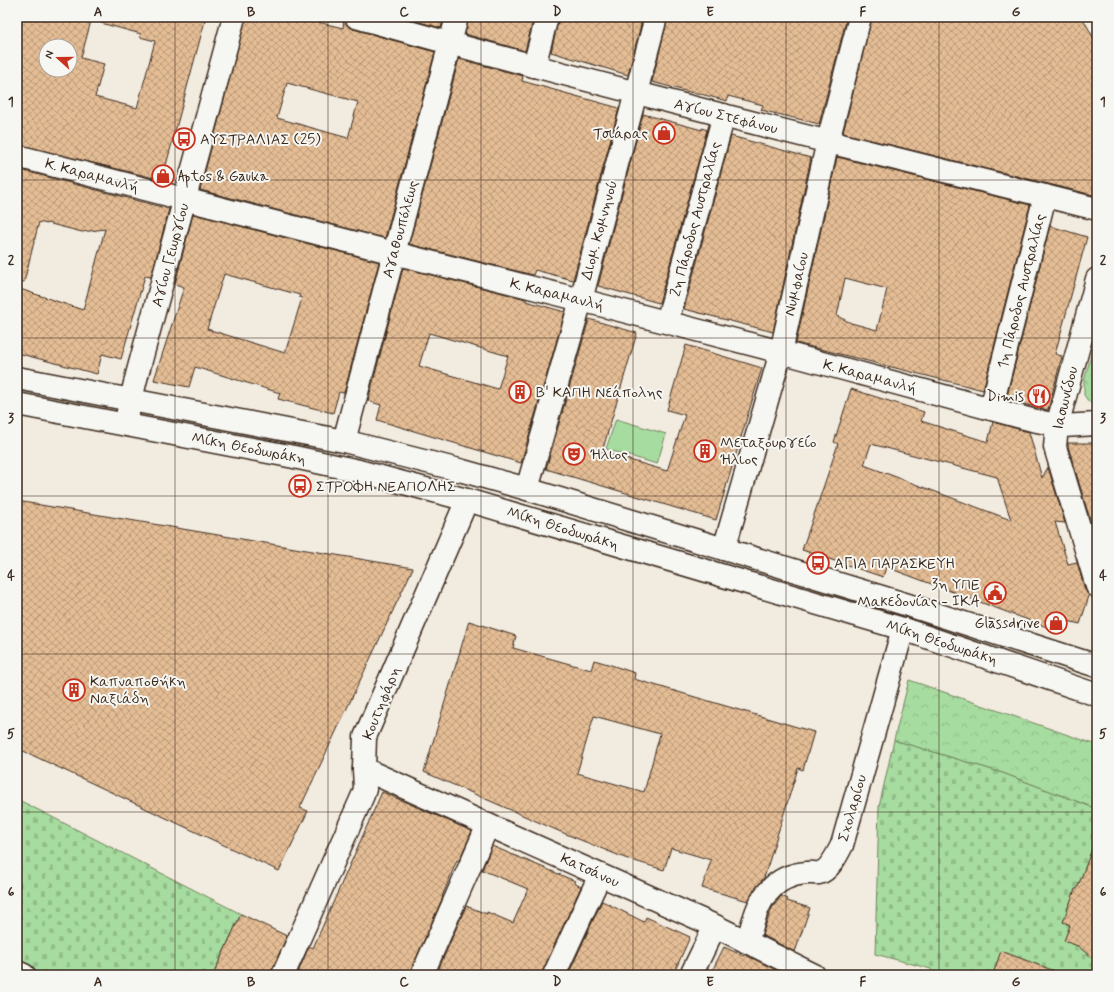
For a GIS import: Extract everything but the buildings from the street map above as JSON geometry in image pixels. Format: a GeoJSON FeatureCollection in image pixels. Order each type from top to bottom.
{"type":"FeatureCollection","features":[{"type":"Feature","properties":{"kind":"main road","name":"Αγίου Γεωργίου"},"geometry":{"type":"LineString","coordinates":[[125,424],[234,17]]}},
{"type":"Feature","properties":{"kind":"main road","name":"Αγίου Στεφάνου"},"geometry":{"type":"LineString","coordinates":[[356,17],[636,94],[1097,209]]}},
{"type":"Feature","properties":{"kind":"main road","name":"Αγαθουπόλεως"},"geometry":{"type":"LineString","coordinates":[[344,441],[457,17]]}},
{"type":"Feature","properties":{"kind":"main road"},"geometry":{"type":"LineString","coordinates":[[534,66],[547,17]]}},
{"type":"Feature","properties":{"kind":"main road","name":"Διομ. Κομνηνού"},"geometry":{"type":"LineString","coordinates":[[527,489],[581,300],[656,17]]}},
{"type":"Feature","properties":{"kind":"main road","name":"Νυμφαίου"},"geometry":{"type":"LineString","coordinates":[[724,549],[781,352],[828,141],[860,17]]}},
{"type":"Feature","properties":{"kind":"main road","name":"2η Πάροδος Αυστραλίας"},"geometry":{"type":"LineString","coordinates":[[667,322],[724,115]]}},
{"type":"Feature","properties":{"kind":"main road","name":"Κ. Καραμανλή"},"geometry":{"type":"LineString","coordinates":[[17,156],[667,322],[1057,426],[1097,424]]}},
{"type":"Feature","properties":{"kind":"main road","name":"1η Πάροδος Αυστραλίας"},"geometry":{"type":"LineString","coordinates":[[991,409],[1045,196]]}},
{"type":"Feature","properties":{"kind":"main road","name":"Ιασωνίδου"},"geometry":{"type":"LineString","coordinates":[[1097,279],[1057,426],[1055,447],[1089,535],[1097,586]]}},
{"type":"Feature","properties":{"kind":"main road","name":"Μίκη Θεοδωράκη"},"geometry":{"type":"LineString","coordinates":[[17,378],[344,441],[463,471],[527,489],[908,605],[1097,666]]}},
{"type":"Feature","properties":{"kind":"main road","name":"Μίκη Θεοδωράκη"},"geometry":{"type":"LineString","coordinates":[[17,404],[294,457],[359,471],[467,500],[904,629],[1097,695]]}},
{"type":"Feature","properties":{"kind":"main road","name":"Κουτηφάρη"},"geometry":{"type":"LineString","coordinates":[[283,975],[363,795],[365,789],[365,737],[467,500]]}},
{"type":"Feature","properties":{"kind":"main road","name":"Σχολαρίου"},"geometry":{"type":"LineString","coordinates":[[747,942],[762,898],[771,889],[780,881],[796,874],[820,873],[828,867],[838,853],[842,844],[904,629]]}},
{"type":"Feature","properties":{"kind":"main road","name":"Κατσάνου"},"geometry":{"type":"LineString","coordinates":[[364,769],[715,926],[814,975]]}},
{"type":"Feature","properties":{"kind":"main road"},"geometry":{"type":"LineString","coordinates":[[422,975],[488,825]]}},
{"type":"Feature","properties":{"kind":"main road"},"geometry":{"type":"LineString","coordinates":[[554,975],[600,875]]}},
{"type":"Feature","properties":{"kind":"main road"},"geometry":{"type":"LineString","coordinates":[[691,975],[715,926]]}},
{"type":"Feature","properties":{"kind":"main road"},"geometry":{"type":"LineString","coordinates":[[17,972],[24,975]]}},
{"type":"Feature","properties":{"kind":"green space"},"geometry":{"type":"Polygon","coordinates":[[[1097,334],[1097,402],[1089,402],[1084,395],[1084,381],[1097,334]]]}},
{"type":"Feature","properties":{"kind":"green space"},"geometry":{"type":"Polygon","coordinates":[[[616,419],[666,434],[657,464],[606,449],[616,419]]]}},
{"type":"Feature","properties":{"kind":"green space"},"geometry":{"type":"Polygon","coordinates":[[[909,680],[1097,745],[1097,809],[1003,773],[894,740],[909,680]]]}},
{"type":"Feature","properties":{"kind":"green space"},"geometry":{"type":"Polygon","coordinates":[[[894,740],[1003,773],[1097,809],[1097,975],[932,975],[931,969],[875,954],[879,807],[894,740]]]}},
{"type":"Feature","properties":{"kind":"green space"},"geometry":{"type":"Polygon","coordinates":[[[17,799],[241,914],[213,975],[17,975],[17,799]]]}},
{"type":"Feature","properties":{"kind":"place","name":"Τσιάρας"},"geometry":{"type":"Point","coordinates":[664,133]}},
{"type":"Feature","properties":{"kind":"place","name":"ΑΥΣΤΡΑΛΙΑΣ (25)"},"geometry":{"type":"Point","coordinates":[184,139]}},
{"type":"Feature","properties":{"kind":"place","name":"Aptos & Gauka"},"geometry":{"type":"Point","coordinates":[163,176]}},
{"type":"Feature","properties":{"kind":"place","name":"Β' ΚΑΠΗ Νεάπολης"},"geometry":{"type":"Point","coordinates":[520,392]}},
{"type":"Feature","properties":{"kind":"place","name":"Dimis"},"geometry":{"type":"Point","coordinates":[1039,396]}},
{"type":"Feature","properties":{"kind":"place","name":"Μεταξουργείο Ήλιος"},"geometry":{"type":"Point","coordinates":[705,451]}},
{"type":"Feature","properties":{"kind":"place","name":"Ήλιος"},"geometry":{"type":"Point","coordinates":[574,454]}},
{"type":"Feature","properties":{"kind":"place","name":"ΣΤΡΟΦΗ ΝΕΑΠΟΛΗΣ"},"geometry":{"type":"Point","coordinates":[300,486]}},
{"type":"Feature","properties":{"kind":"place","name":"ΑΓΙΑ ΠΑΡΑΣΚΕΥΗ"},"geometry":{"type":"Point","coordinates":[818,563]}},
{"type":"Feature","properties":{"kind":"place","name":"3η ΥΠΕ Μακεδονίας - IKA"},"geometry":{"type":"Point","coordinates":[995,593]}},
{"type":"Feature","properties":{"kind":"place","name":"Glassdrive"},"geometry":{"type":"Point","coordinates":[1056,623]}},
{"type":"Feature","properties":{"kind":"place","name":"Καπναποθήκη Ναξιάδη"},"geometry":{"type":"Point","coordinates":[74,690]}}]}
